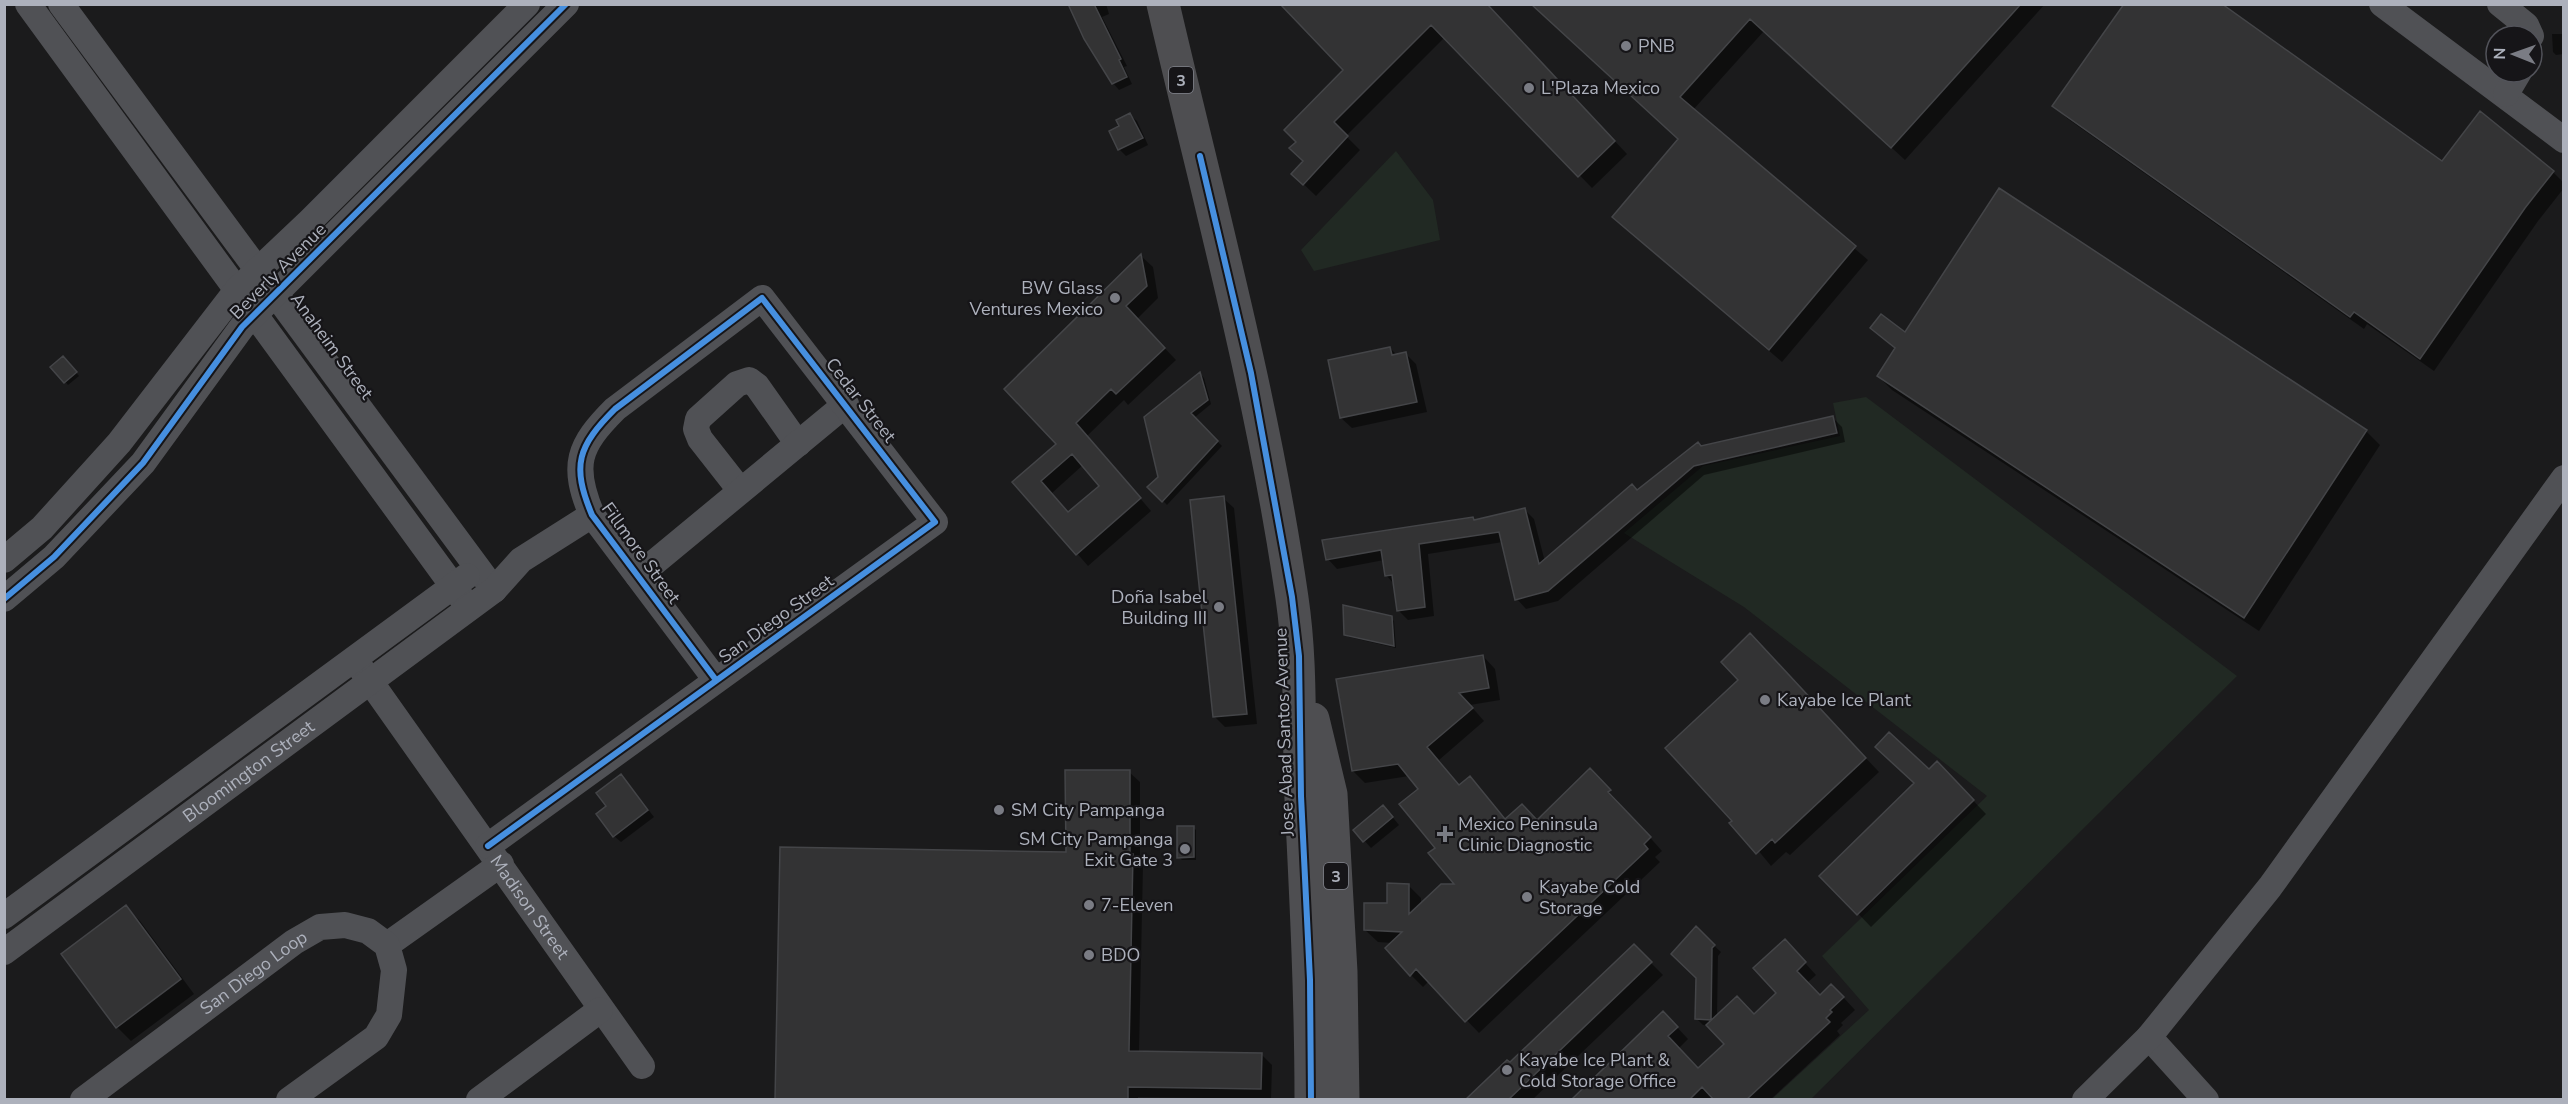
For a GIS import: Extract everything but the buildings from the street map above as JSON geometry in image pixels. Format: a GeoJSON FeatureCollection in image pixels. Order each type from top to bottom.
{"type":"FeatureCollection","features":[{"type":"Feature","properties":{"kind":"highway","name":"Jose Abad Santos Avenue"},"geometry":{"type":"LineString","coordinates":[[1163,4],[1251,373],[1292,597],[1299,656],[1311,1100]]}},
{"type":"Feature","properties":{"kind":"highway","name":"Jose Abad Santos Avenue"},"geometry":{"type":"LineString","coordinates":[[1299,656],[1331,794],[1343,1042],[1343,1100]]}},
{"type":"Feature","properties":{"kind":"highway"},"geometry":{"type":"LineString","coordinates":[[1311,1042],[1343,1042]]}},
{"type":"Feature","properties":{"kind":"street"},"geometry":{"type":"LineString","coordinates":[[28,4],[470,608]]}},
{"type":"Feature","properties":{"kind":"street","name":"Anaheim Street"},"geometry":{"type":"LineString","coordinates":[[61,4],[494,590]]}},
{"type":"Feature","properties":{"kind":"street","name":"Beverly Avenue"},"geometry":{"type":"LineString","coordinates":[[4,560],[42,528],[119,443],[237,290],[527,4]]}},
{"type":"Feature","properties":{"kind":"street","name":"Beverly Avenue"},"geometry":{"type":"LineString","coordinates":[[4,599],[54,557],[143,463],[242,327],[566,4]]}},
{"type":"Feature","properties":{"kind":"street"},"geometry":{"type":"LineString","coordinates":[[2382,4],[2506,94],[2564,140]]}},
{"type":"Feature","properties":{"kind":"street"},"geometry":{"type":"LineString","coordinates":[[2500,4],[2526,24]]}},
{"type":"Feature","properties":{"kind":"street"},"geometry":{"type":"LineString","coordinates":[[2506,94],[2512,84]]}},
{"type":"Feature","properties":{"kind":"street","name":"Cedar Street"},"geometry":{"type":"LineString","coordinates":[[762,298],[935,522]]}},
{"type":"Feature","properties":{"kind":"street","name":"Fillmore Street"},"geometry":{"type":"LineString","coordinates":[[716,680],[592,515],[579,485],[582,455],[595,429],[615,409],[762,298]]}},
{"type":"Feature","properties":{"kind":"street"},"geometry":{"type":"LineString","coordinates":[[740,490],[700,439],[696,429],[698,419],[737,384],[749,380],[757,387],[798,444]]}},
{"type":"Feature","properties":{"kind":"street"},"geometry":{"type":"LineString","coordinates":[[638,576],[846,404]]}},
{"type":"Feature","properties":{"kind":"street"},"geometry":{"type":"LineString","coordinates":[[2085,1100],[2149,1037],[2270,887],[2564,478]]}},
{"type":"Feature","properties":{"kind":"street"},"geometry":{"type":"LineString","coordinates":[[478,568],[521,560],[592,515]]}},
{"type":"Feature","properties":{"kind":"street","name":"San Diego Street"},"geometry":{"type":"LineString","coordinates":[[387,945],[495,855],[716,680],[935,522]]}},
{"type":"Feature","properties":{"kind":"street","name":"Bloomington Street"},"geometry":{"type":"LineString","coordinates":[[4,952],[494,590],[521,560]]}},
{"type":"Feature","properties":{"kind":"street","name":"Bloomington Street"},"geometry":{"type":"LineString","coordinates":[[4,916],[478,568]]}},
{"type":"Feature","properties":{"kind":"street","name":"Madison Street"},"geometry":{"type":"LineString","coordinates":[[355,660],[495,855],[600,1010],[642,1066]]}},
{"type":"Feature","properties":{"kind":"street","name":"San Diego Loop"},"geometry":{"type":"LineString","coordinates":[[83,1100],[294,942],[320,927],[345,925],[368,931],[387,945]]}},
{"type":"Feature","properties":{"kind":"street"},"geometry":{"type":"LineString","coordinates":[[289,1100],[375,1037],[389,1015],[394,970],[387,945]]}},
{"type":"Feature","properties":{"kind":"street"},"geometry":{"type":"LineString","coordinates":[[479,1100],[600,1010]]}},
{"type":"Feature","properties":{"kind":"street"},"geometry":{"type":"LineString","coordinates":[[2149,1037],[2206,1100]]}},
{"type":"Feature","properties":{"kind":"shaded area"},"geometry":{"type":"Polygon","coordinates":[[[1396,151],[1433,200],[1440,240],[1314,271],[1301,250],[1396,151]]]}},
{"type":"Feature","properties":{"kind":"shaded area"},"geometry":{"type":"Polygon","coordinates":[[[1866,397],[2237,676],[1811,1099],[1772,1099],[1869,1010],[1822,956],[1987,796],[1744,607],[1624,533],[1703,466],[1840,436],[1833,403],[1866,397]]]}},
{"type":"Feature","properties":{"kind":"cycle path"},"geometry":{"type":"LineString","coordinates":[[4,599],[54,557],[143,463],[242,327],[566,4]]}},
{"type":"Feature","properties":{"kind":"cycle path"},"geometry":{"type":"LineString","coordinates":[[1200,156],[1251,373],[1292,597],[1299,656],[1301,796],[1310,980],[1311,1100]]}},
{"type":"Feature","properties":{"kind":"cycle path"},"geometry":{"type":"LineString","coordinates":[[488,846],[935,522],[762,298],[615,409],[593,434],[586,446],[580,469],[585,498],[592,515],[716,680]]}},
{"type":"Feature","properties":{"kind":"place","name":"PNB"},"geometry":{"type":"Point","coordinates":[1626,46]}},
{"type":"Feature","properties":{"kind":"place","name":"L'Plaza Mexico"},"geometry":{"type":"Point","coordinates":[1529,88]}},
{"type":"Feature","properties":{"kind":"place","name":"BW Glass Ventures Mexico"},"geometry":{"type":"Point","coordinates":[1115,298]}},
{"type":"Feature","properties":{"kind":"place","name":"Doña Isabel Building III"},"geometry":{"type":"Point","coordinates":[1219,607]}},
{"type":"Feature","properties":{"kind":"place","name":"Kayabe Ice Plant"},"geometry":{"type":"Point","coordinates":[1765,700]}},
{"type":"Feature","properties":{"kind":"place","name":"SM City Pampanga"},"geometry":{"type":"Point","coordinates":[999,810]}},
{"type":"Feature","properties":{"kind":"place","name":"Mexico Peninsula Clinic Diagnostic"},"geometry":{"type":"Point","coordinates":[1445,834]}},
{"type":"Feature","properties":{"kind":"place","name":"SM City Pampanga Exit Gate 3"},"geometry":{"type":"Point","coordinates":[1185,849]}},
{"type":"Feature","properties":{"kind":"place","name":"Kayabe Cold Storage"},"geometry":{"type":"Point","coordinates":[1527,897]}},
{"type":"Feature","properties":{"kind":"place","name":"7-Eleven"},"geometry":{"type":"Point","coordinates":[1089,905]}},
{"type":"Feature","properties":{"kind":"place","name":"BDO"},"geometry":{"type":"Point","coordinates":[1089,955]}},
{"type":"Feature","properties":{"kind":"place","name":"Kayabe Ice Plant & Cold Storage Office"},"geometry":{"type":"Point","coordinates":[1507,1070]}}]}
